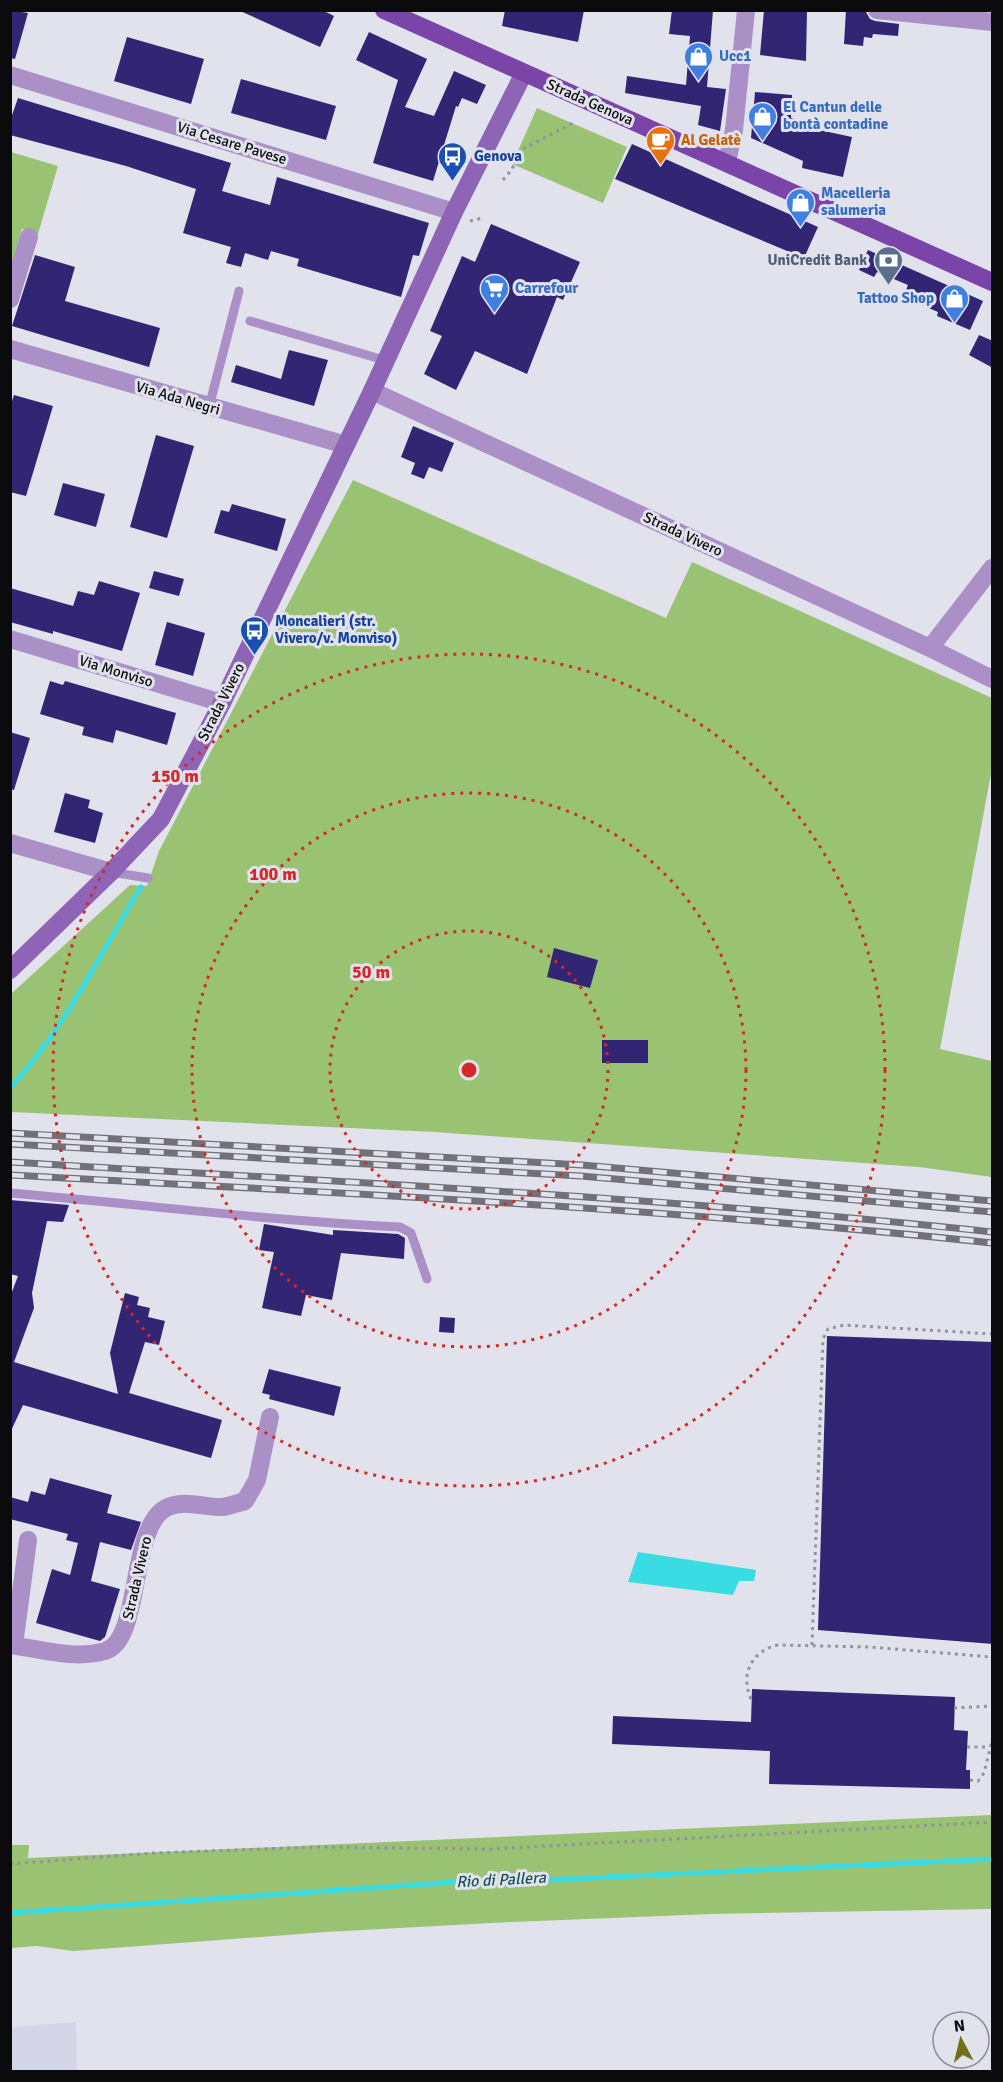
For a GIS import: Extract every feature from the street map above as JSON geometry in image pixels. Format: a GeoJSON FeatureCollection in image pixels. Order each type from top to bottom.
{"type":"FeatureCollection","features":[{"type":"Feature","properties":{"kind":"main road","name":"Strada Genova"},"geometry":{"type":"LineString","coordinates":[[384,10],[993,282]]}},
{"type":"Feature","properties":{"kind":"street"},"geometry":{"type":"LineString","coordinates":[[727,162],[734,130],[746,10]]}},
{"type":"Feature","properties":{"kind":"street"},"geometry":{"type":"LineString","coordinates":[[877,10],[993,22]]}},
{"type":"Feature","properties":{"kind":"street","name":"Strada Vivero"},"geometry":{"type":"LineString","coordinates":[[10,970],[111,872],[161,819],[222,702],[372,391],[384,360],[454,212],[525,73]]}},
{"type":"Feature","properties":{"kind":"street","name":"Via Cesare Pavese"},"geometry":{"type":"LineString","coordinates":[[10,75],[454,212]]}},
{"type":"Feature","properties":{"kind":"street"},"geometry":{"type":"LineString","coordinates":[[10,299],[29,237]]}},
{"type":"Feature","properties":{"kind":"street","name":"Via Ada Negri"},"geometry":{"type":"LineString","coordinates":[[10,349],[346,445]]}},
{"type":"Feature","properties":{"kind":"street","name":"Strada Vivero"},"geometry":{"type":"LineString","coordinates":[[372,391],[993,679]]}},
{"type":"Feature","properties":{"kind":"street"},"geometry":{"type":"LineString","coordinates":[[930,648],[993,568]]}},
{"type":"Feature","properties":{"kind":"street","name":"Via Monviso"},"geometry":{"type":"LineString","coordinates":[[10,639],[222,702]]}},
{"type":"Feature","properties":{"kind":"street"},"geometry":{"type":"LineString","coordinates":[[10,843],[111,872]]}},
{"type":"Feature","properties":{"kind":"street","name":"Strada Vivero"},"geometry":{"type":"LineString","coordinates":[[28,1540],[12,1645],[82,1655],[108,1651],[123,1635],[149,1524],[167,1507],[188,1503],[223,1507],[245,1501],[257,1480],[270,1417]]}},
{"type":"Feature","properties":{"kind":"lane"},"geometry":{"type":"LineString","coordinates":[[209,407],[239,291]]}},
{"type":"Feature","properties":{"kind":"lane"},"geometry":{"type":"LineString","coordinates":[[250,321],[384,360]]}},
{"type":"Feature","properties":{"kind":"lane"},"geometry":{"type":"LineString","coordinates":[[111,872],[148,878]]}},
{"type":"Feature","properties":{"kind":"lane"},"geometry":{"type":"LineString","coordinates":[[10,1193],[155,1205],[312,1223],[400,1227],[411,1233],[427,1279]]}},
{"type":"Feature","properties":{"kind":"path"},"geometry":{"type":"LineString","coordinates":[[503,180],[512,169],[521,150],[575,122]]}},
{"type":"Feature","properties":{"kind":"path"},"geometry":{"type":"LineString","coordinates":[[812,1646],[823,1339],[828,1329],[844,1325],[993,1334]]}},
{"type":"Feature","properties":{"kind":"path"},"geometry":{"type":"LineString","coordinates":[[752,1700],[747,1689],[750,1664],[756,1654],[767,1647],[778,1645],[993,1657]]}},
{"type":"Feature","properties":{"kind":"path"},"geometry":{"type":"LineString","coordinates":[[954,1708],[993,1706]]}},
{"type":"Feature","properties":{"kind":"path"},"geometry":{"type":"LineString","coordinates":[[970,1780],[978,1781],[984,1773],[989,1747],[993,1741]]}},
{"type":"Feature","properties":{"kind":"path"},"geometry":{"type":"LineString","coordinates":[[967,1746],[989,1747]]}},
{"type":"Feature","properties":{"kind":"path"},"geometry":{"type":"LineString","coordinates":[[10,1864],[153,1853],[307,1848],[491,1849],[993,1822]]}},
{"type":"Feature","properties":{"kind":"shaded area"},"geometry":{"type":"Polygon","coordinates":[[[76,2022],[77,2071],[11,2071],[11,2027],[76,2022]]]}},
{"type":"Feature","properties":{"kind":"green space"},"geometry":{"type":"Polygon","coordinates":[[[537,108],[627,147],[603,203],[512,164],[537,108]]]}},
{"type":"Feature","properties":{"kind":"green space"},"geometry":{"type":"Polygon","coordinates":[[[11,152],[58,166],[38,234],[22,229],[11,267],[11,152]]]}},
{"type":"Feature","properties":{"kind":"green space"},"geometry":{"type":"Polygon","coordinates":[[[353,480],[666,618],[692,562],[992,698],[992,768],[940,1049],[992,1061],[992,1177],[919,1167],[435,1132],[11,1112],[11,994],[130,885],[147,886],[159,851],[353,480]]]}},
{"type":"Feature","properties":{"kind":"green space"},"geometry":{"type":"Polygon","coordinates":[[[992,1815],[992,1909],[712,1914],[326,1932],[73,1951],[37,1946],[11,1948],[11,1845],[29,1845],[28,1858],[992,1815]]]}},
{"type":"Feature","properties":{"kind":"water"},"geometry":{"type":"Polygon","coordinates":[[[638,1552],[756,1570],[754,1581],[739,1581],[733,1595],[628,1582],[638,1552]]]}},
{"type":"Feature","properties":{"kind":"building"},"geometry":{"type":"Polygon","coordinates":[[[10,10],[28,13],[15,59],[10,58],[10,10]]]}},
{"type":"Feature","properties":{"kind":"building"},"geometry":{"type":"Polygon","coordinates":[[[238,10],[322,10],[334,16],[320,47],[238,10]]]}},
{"type":"Feature","properties":{"kind":"building"},"geometry":{"type":"Polygon","coordinates":[[[505,10],[584,10],[578,42],[502,26],[505,10]]]}},
{"type":"Feature","properties":{"kind":"building"},"geometry":{"type":"Polygon","coordinates":[[[672,10],[713,10],[707,87],[726,89],[720,131],[698,125],[701,106],[625,93],[627,76],[686,85],[690,36],[669,34],[672,10]]]}},
{"type":"Feature","properties":{"kind":"building"},"geometry":{"type":"Polygon","coordinates":[[[764,10],[807,10],[806,61],[760,55],[764,10]]]}},
{"type":"Feature","properties":{"kind":"building"},"geometry":{"type":"Polygon","coordinates":[[[846,10],[866,12],[870,19],[875,21],[899,24],[898,36],[873,34],[872,38],[864,37],[863,46],[844,44],[846,10]]]}},
{"type":"Feature","properties":{"kind":"building"},"geometry":{"type":"Polygon","coordinates":[[[369,32],[427,59],[405,107],[434,116],[454,71],[486,85],[477,104],[462,98],[458,107],[456,106],[433,181],[373,163],[398,80],[356,60],[369,32]]]}},
{"type":"Feature","properties":{"kind":"building"},"geometry":{"type":"Polygon","coordinates":[[[127,37],[204,59],[191,104],[114,81],[127,37]]]}},
{"type":"Feature","properties":{"kind":"building"},"geometry":{"type":"Polygon","coordinates":[[[241,79],[336,106],[326,140],[231,113],[241,79]]]}},
{"type":"Feature","properties":{"kind":"building"},"geometry":{"type":"Polygon","coordinates":[[[755,92],[792,95],[791,118],[797,119],[796,125],[852,137],[843,177],[802,168],[803,161],[751,138],[755,92]]]}},
{"type":"Feature","properties":{"kind":"building"},"geometry":{"type":"Polygon","coordinates":[[[18,98],[231,163],[222,191],[270,205],[277,177],[429,223],[419,256],[413,255],[401,297],[297,266],[299,259],[271,251],[268,260],[245,253],[241,267],[226,263],[231,247],[183,233],[196,189],[126,166],[10,135],[10,121],[18,98]]]}},
{"type":"Feature","properties":{"kind":"building"},"geometry":{"type":"Polygon","coordinates":[[[632,144],[818,227],[804,258],[615,179],[632,144]]]}},
{"type":"Feature","properties":{"kind":"building","name":"Carrefour"},"geometry":{"type":"Polygon","coordinates":[[[491,224],[580,262],[563,300],[557,297],[527,374],[475,351],[456,390],[424,374],[442,336],[430,331],[462,256],[475,262],[491,224]]]}},
{"type":"Feature","properties":{"kind":"building"},"geometry":{"type":"Polygon","coordinates":[[[868,250],[983,301],[970,330],[937,316],[938,312],[903,297],[908,285],[877,272],[874,277],[859,270],[868,250]]]}},
{"type":"Feature","properties":{"kind":"building"},"geometry":{"type":"Polygon","coordinates":[[[35,255],[75,267],[65,301],[160,328],[149,367],[12,326],[35,255]]]}},
{"type":"Feature","properties":{"kind":"building"},"geometry":{"type":"Polygon","coordinates":[[[979,335],[993,341],[993,368],[969,355],[979,335]]]}},
{"type":"Feature","properties":{"kind":"building"},"geometry":{"type":"Polygon","coordinates":[[[289,350],[328,360],[314,406],[231,382],[236,365],[281,379],[289,350]]]}},
{"type":"Feature","properties":{"kind":"building"},"geometry":{"type":"Polygon","coordinates":[[[14,395],[53,406],[26,496],[10,492],[10,407],[14,395]]]}},
{"type":"Feature","properties":{"kind":"building"},"geometry":{"type":"Polygon","coordinates":[[[413,426],[454,443],[442,472],[429,467],[424,479],[411,474],[415,463],[401,457],[413,426]]]}},
{"type":"Feature","properties":{"kind":"building"},"geometry":{"type":"Polygon","coordinates":[[[156,435],[194,446],[167,538],[130,527],[156,435]]]}},
{"type":"Feature","properties":{"kind":"building"},"geometry":{"type":"Polygon","coordinates":[[[63,483],[105,494],[96,527],[54,515],[63,483]]]}},
{"type":"Feature","properties":{"kind":"building"},"geometry":{"type":"Polygon","coordinates":[[[232,504],[286,519],[277,551],[214,533],[221,510],[229,512],[232,504]]]}},
{"type":"Feature","properties":{"kind":"building"},"geometry":{"type":"Polygon","coordinates":[[[154,571],[184,579],[179,596],[149,588],[154,571]]]}},
{"type":"Feature","properties":{"kind":"building"},"geometry":{"type":"Polygon","coordinates":[[[99,581],[140,593],[122,651],[53,631],[53,634],[10,622],[10,588],[73,606],[78,591],[94,595],[99,581]]]}},
{"type":"Feature","properties":{"kind":"building"},"geometry":{"type":"Polygon","coordinates":[[[167,622],[205,633],[193,676],[155,665],[167,622]]]}},
{"type":"Feature","properties":{"kind":"building"},"geometry":{"type":"Polygon","coordinates":[[[50,681],[63,685],[65,681],[176,713],[167,745],[116,730],[113,743],[82,735],[84,727],[40,714],[50,681]]]}},
{"type":"Feature","properties":{"kind":"building"},"geometry":{"type":"Polygon","coordinates":[[[10,732],[30,738],[14,790],[10,789],[10,732]]]}},
{"type":"Feature","properties":{"kind":"building"},"geometry":{"type":"Polygon","coordinates":[[[65,793],[90,800],[88,808],[103,813],[95,843],[54,832],[65,793]]]}},
{"type":"Feature","properties":{"kind":"building"},"geometry":{"type":"Polygon","coordinates":[[[554,948],[598,960],[590,988],[547,977],[554,948]]]}},
{"type":"Feature","properties":{"kind":"building"},"geometry":{"type":"Polygon","coordinates":[[[602,1040],[648,1040],[648,1063],[602,1063],[602,1040]]]}},
{"type":"Feature","properties":{"kind":"building"},"geometry":{"type":"Polygon","coordinates":[[[10,1200],[69,1205],[63,1222],[47,1221],[32,1293],[34,1308],[14,1362],[118,1394],[110,1353],[125,1293],[139,1297],[137,1305],[150,1308],[148,1317],[165,1321],[159,1345],[145,1342],[129,1393],[222,1420],[211,1458],[23,1405],[10,1433],[10,1297],[18,1276],[10,1274],[10,1200]]]}},
{"type":"Feature","properties":{"kind":"building"},"geometry":{"type":"Polygon","coordinates":[[[264,1224],[333,1235],[333,1230],[398,1234],[405,1238],[404,1259],[341,1253],[332,1300],[306,1295],[301,1316],[262,1308],[274,1252],[259,1250],[264,1224]]]}},
{"type":"Feature","properties":{"kind":"building"},"geometry":{"type":"Polygon","coordinates":[[[440,1317],[455,1318],[454,1333],[439,1332],[440,1317]]]}},
{"type":"Feature","properties":{"kind":"building"},"geometry":{"type":"Polygon","coordinates":[[[827,1336],[993,1342],[993,1644],[818,1630],[827,1336]]]}},
{"type":"Feature","properties":{"kind":"building"},"geometry":{"type":"Polygon","coordinates":[[[269,1369],[341,1387],[334,1416],[269,1399],[270,1395],[262,1393],[269,1369]]]}},
{"type":"Feature","properties":{"kind":"building"},"geometry":{"type":"Polygon","coordinates":[[[50,1478],[112,1495],[107,1513],[141,1522],[131,1550],[100,1542],[91,1581],[120,1589],[105,1637],[100,1641],[36,1623],[52,1569],[70,1575],[78,1543],[66,1540],[68,1534],[10,1519],[10,1497],[28,1502],[31,1491],[45,1495],[50,1478]]]}},
{"type":"Feature","properties":{"kind":"building"},"geometry":{"type":"Polygon","coordinates":[[[752,1689],[955,1697],[954,1730],[968,1731],[966,1770],[970,1770],[970,1789],[769,1784],[770,1751],[612,1744],[613,1716],[751,1722],[752,1689]]]}},
{"type":"Feature","properties":{"kind":"waterway"},"geometry":{"type":"LineString","coordinates":[[10,1088],[64,1017],[141,887]]}},
{"type":"Feature","properties":{"kind":"waterway","name":"Rio di Pallera"},"geometry":{"type":"LineString","coordinates":[[10,1913],[471,1881],[546,1880],[992,1859]]}},
{"type":"Feature","properties":{"kind":"railway"},"geometry":{"type":"LineString","coordinates":[[10,1133],[582,1165],[992,1201]]}},
{"type":"Feature","properties":{"kind":"railway"},"geometry":{"type":"LineString","coordinates":[[10,1144],[581,1176],[992,1212]]}},
{"type":"Feature","properties":{"kind":"railway"},"geometry":{"type":"LineString","coordinates":[[10,1162],[625,1200],[992,1232]]}},
{"type":"Feature","properties":{"kind":"railway"},"geometry":{"type":"LineString","coordinates":[[10,1175],[625,1211],[992,1243]]}},
{"type":"Feature","properties":{"kind":"place","name":"Ucc1"},"geometry":{"type":"Point","coordinates":[698,82]}},
{"type":"Feature","properties":{"kind":"place","name":"El Cantun delle bontà contadine"},"geometry":{"type":"Point","coordinates":[762,142]}},
{"type":"Feature","properties":{"kind":"place","name":"Al Gelatè"},"geometry":{"type":"Point","coordinates":[660,166]}},
{"type":"Feature","properties":{"kind":"place","name":"Genova"},"geometry":{"type":"Point","coordinates":[453,182]}},
{"type":"Feature","properties":{"kind":"place","name":"Macelleria salumeria"},"geometry":{"type":"Point","coordinates":[800,228]}},
{"type":"Feature","properties":{"kind":"place","name":"UniCredit Bank"},"geometry":{"type":"Point","coordinates":[888,286]}},
{"type":"Feature","properties":{"kind":"place","name":"Carrefour"},"geometry":{"type":"Point","coordinates":[494,314]}},
{"type":"Feature","properties":{"kind":"place","name":"Tattoo Shop"},"geometry":{"type":"Point","coordinates":[955,324]}},
{"type":"Feature","properties":{"kind":"place","name":"Moncalieri (str. Vivero/v. Monviso)"},"geometry":{"type":"Point","coordinates":[254,656]}}]}
